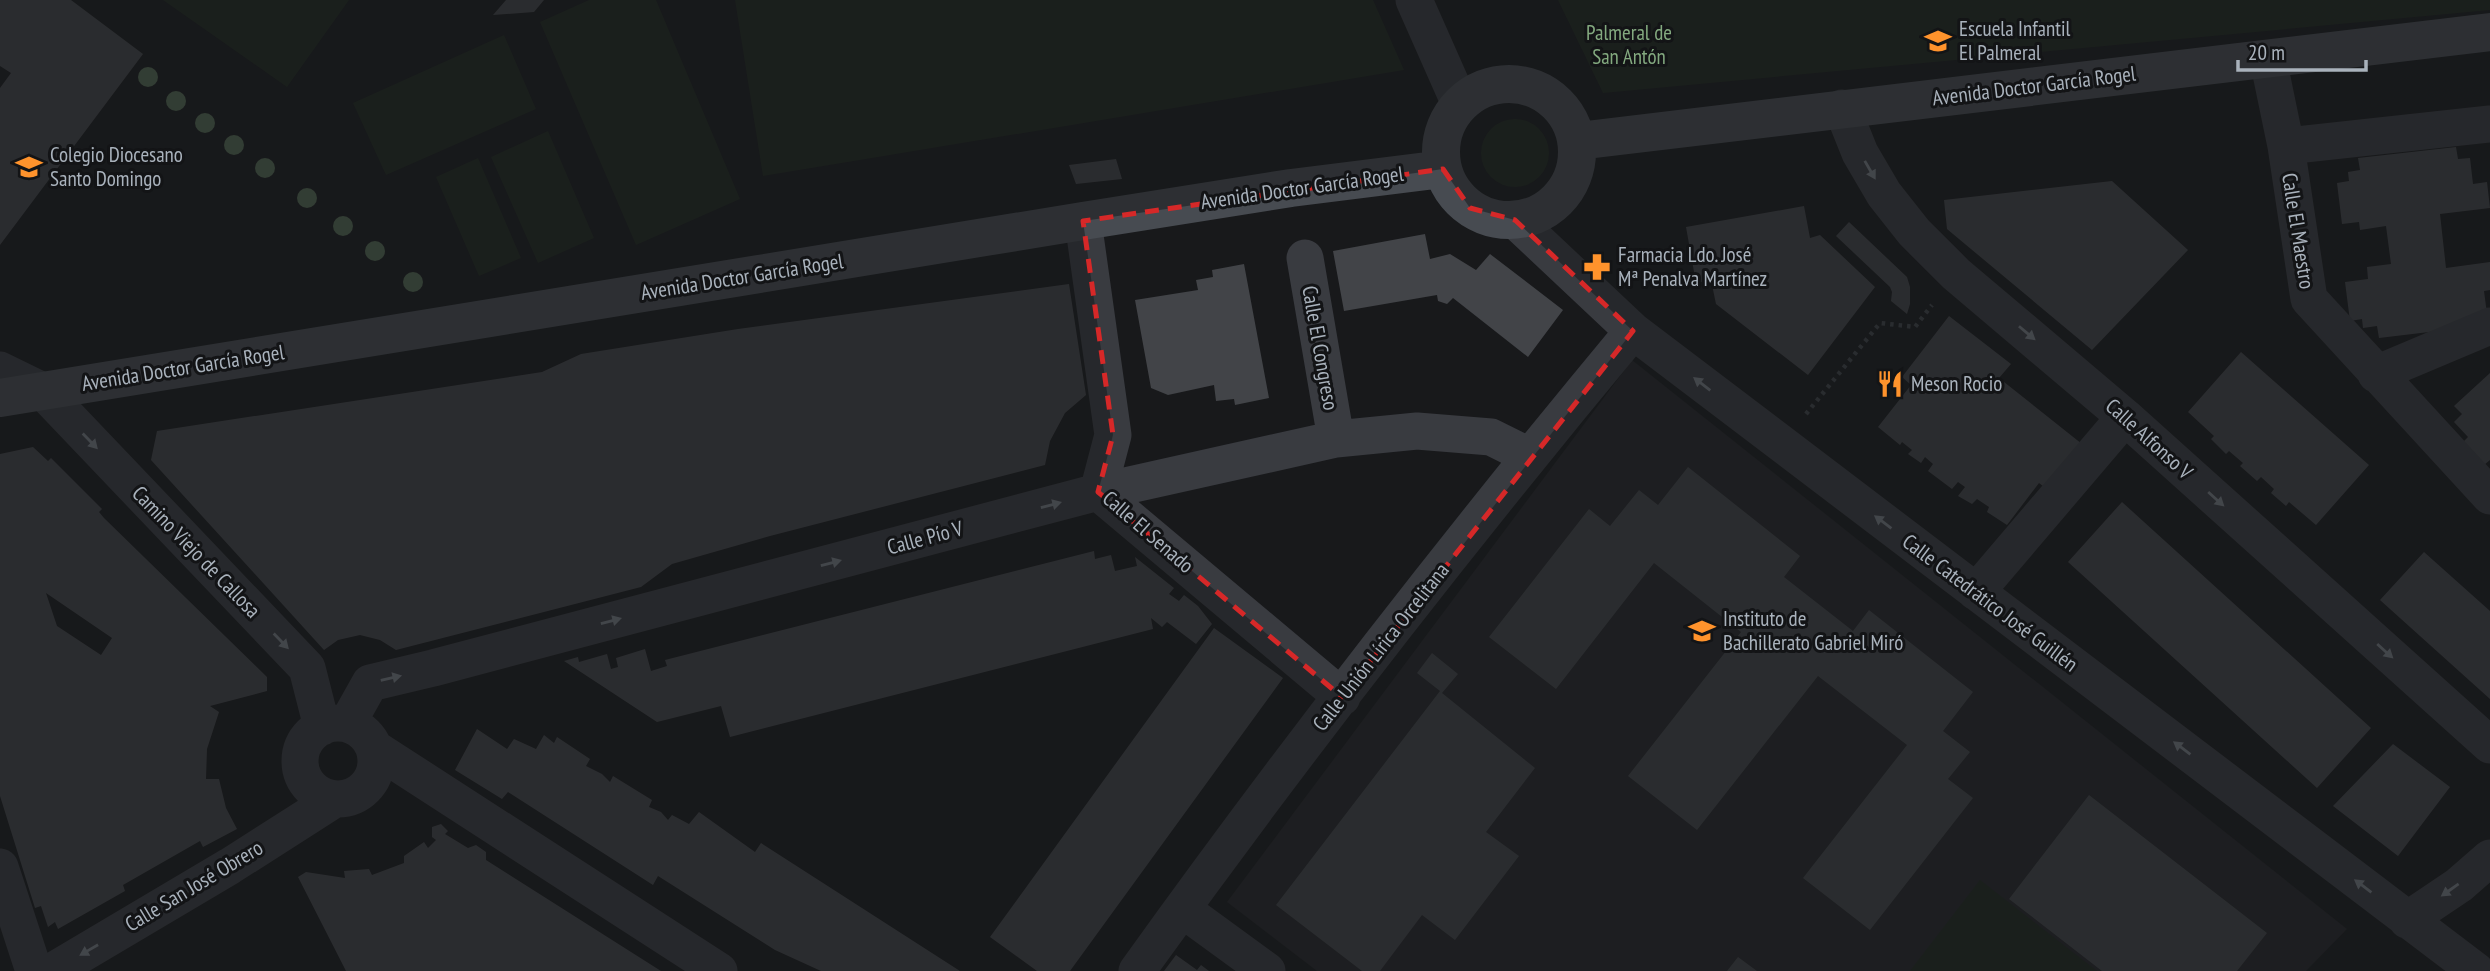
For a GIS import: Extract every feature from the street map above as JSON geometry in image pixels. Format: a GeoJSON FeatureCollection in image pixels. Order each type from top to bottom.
{"type":"FeatureCollection","features":[{"type":"Feature","properties":{"kind":"street"},"geometry":{"type":"LineString","coordinates":[[1414,0],[1460,104]]}},
{"type":"Feature","properties":{"kind":"street","name":"Avenida Doctor García Rogel"},"geometry":{"type":"LineString","coordinates":[[1578,141],[2490,32]]}},
{"type":"Feature","properties":{"kind":"street","name":"Calle El Maestro"},"geometry":{"type":"LineString","coordinates":[[2268,59],[2286,146],[2309,299],[2490,496]]}},
{"type":"Feature","properties":{"kind":"street"},"geometry":{"type":"LineString","coordinates":[[1492,85],[1530,86],[1562,107],[1578,141],[1576,169],[1564,194],[1542,213],[1515,220],[1491,218],[1470,208],[1453,191],[1443,169],[1441,146],[1447,123],[1460,104],[1492,85]]}},
{"type":"Feature","properties":{"kind":"street","name":"Calle Alfonso V"},"geometry":{"type":"LineString","coordinates":[[1842,108],[1860,153],[1884,194],[1914,232],[1956,274],[2125,417],[2490,745]]}},
{"type":"Feature","properties":{"kind":"street","name":"Calle El Maestro"},"geometry":{"type":"LineString","coordinates":[[2286,146],[2490,124]]}},
{"type":"Feature","properties":{"kind":"street","name":"Avenida Doctor García Rogel"},"geometry":{"type":"LineString","coordinates":[[0,398],[1083,221],[1291,188],[1443,169]]}},
{"type":"Feature","properties":{"kind":"street","name":"Calle Catedrático José Guillén"},"geometry":{"type":"LineString","coordinates":[[1515,220],[1633,331],[2476,971]]}},
{"type":"Feature","properties":{"kind":"street","name":"Calle El Senado"},"geometry":{"type":"LineString","coordinates":[[1083,221],[1113,435],[1098,492],[1342,696]]}},
{"type":"Feature","properties":{"kind":"street","name":"Calle El Congreso"},"geometry":{"type":"LineString","coordinates":[[1304,258],[1336,439]]}},
{"type":"Feature","properties":{"kind":"street"},"geometry":{"type":"LineString","coordinates":[[2376,374],[2490,326]]}},
{"type":"Feature","properties":{"kind":"street","name":"Calle Unión Lírica Orcelitana"},"geometry":{"type":"LineString","coordinates":[[1137,971],[1342,696],[1529,456],[1633,331]]}},
{"type":"Feature","properties":{"kind":"street"},"geometry":{"type":"LineString","coordinates":[[0,370],[43,391]]}},
{"type":"Feature","properties":{"kind":"street","name":"Camino Viejo de Callosa"},"geometry":{"type":"LineString","coordinates":[[43,391],[307,668],[335,725]]}},
{"type":"Feature","properties":{"kind":"street"},"geometry":{"type":"LineString","coordinates":[[1976,592],[2125,417]]}},
{"type":"Feature","properties":{"kind":"street","name":"Calle Pío V"},"geometry":{"type":"LineString","coordinates":[[335,725],[370,683],[1098,492],[1336,439],[1417,431],[1491,437],[1529,456]]}},
{"type":"Feature","properties":{"kind":"street"},"geometry":{"type":"LineString","coordinates":[[335,725],[359,729],[368,737],[374,748],[375,773],[369,785],[348,798],[323,796],[305,779],[301,768],[304,743],[312,733],[335,725]]}},
{"type":"Feature","properties":{"kind":"street"},"geometry":{"type":"LineString","coordinates":[[374,748],[719,971]]}},
{"type":"Feature","properties":{"kind":"street","name":"Calle San José Obrero"},"geometry":{"type":"LineString","coordinates":[[52,971],[230,866],[335,799]]}},
{"type":"Feature","properties":{"kind":"street"},"geometry":{"type":"LineString","coordinates":[[2407,920],[2459,884],[2490,858]]}},
{"type":"Feature","properties":{"kind":"street"},"geometry":{"type":"LineString","coordinates":[[0,867],[34,971]]}},
{"type":"Feature","properties":{"kind":"street"},"geometry":{"type":"LineString","coordinates":[[1182,908],[1267,971]]}},
{"type":"Feature","properties":{"kind":"path"},"geometry":{"type":"LineString","coordinates":[[1782,445],[1880,323],[1915,327],[1956,274]]}},
{"type":"Feature","properties":{"kind":"highlighted area"},"geometry":{"type":"Polygon","coordinates":[[[1443,169],[1470,208],[1515,220],[1633,331],[1342,697],[1098,492],[1113,435],[1083,221],[1443,169]]]}},
{"type":"Feature","properties":{"kind":"shaded area","name":"Instituto de Bachillerato Gabriel Miró"},"geometry":{"type":"Polygon","coordinates":[[[1632,360],[2347,929],[2306,971],[1317,971],[1227,902],[1632,360]]]}},
{"type":"Feature","properties":{"kind":"green space"},"geometry":{"type":"Polygon","coordinates":[[[163,0],[349,0],[287,87],[163,0]]]}},
{"type":"Feature","properties":{"kind":"green space"},"geometry":{"type":"Polygon","coordinates":[[[589,0],[656,0],[740,199],[636,245],[540,22],[589,0]]]}},
{"type":"Feature","properties":{"kind":"green space"},"geometry":{"type":"Polygon","coordinates":[[[735,0],[1373,0],[1404,70],[763,176],[735,0]]]}},
{"type":"Feature","properties":{"kind":"green space","name":"Palmeral de San Antón"},"geometry":{"type":"Polygon","coordinates":[[[1558,0],[2490,0],[2490,10],[1603,93],[1558,0]]]}},
{"type":"Feature","properties":{"kind":"green space"},"geometry":{"type":"Polygon","coordinates":[[[504,35],[536,109],[386,175],[353,103],[504,35]]]}},
{"type":"Feature","properties":{"kind":"green space"},"geometry":{"type":"Polygon","coordinates":[[[1515,119],[1528,122],[1539,129],[1546,140],[1549,153],[1546,166],[1539,177],[1528,184],[1515,187],[1502,184],[1491,177],[1484,166],[1481,153],[1484,140],[1491,129],[1502,122],[1515,119]]]}},
{"type":"Feature","properties":{"kind":"green space"},"geometry":{"type":"Polygon","coordinates":[[[548,131],[594,238],[538,263],[491,157],[548,131]]]}},
{"type":"Feature","properties":{"kind":"green space"},"geometry":{"type":"Polygon","coordinates":[[[478,158],[521,258],[479,276],[436,177],[478,158]]]}},
{"type":"Feature","properties":{"kind":"green space"},"geometry":{"type":"Polygon","coordinates":[[[1980,880],[2097,971],[1910,971],[1980,880]]]}},
{"type":"Feature","properties":{"kind":"building","name":"Colegio Diocesano Santo Domingo"},"geometry":{"type":"Polygon","coordinates":[[[0,0],[71,0],[143,54],[0,245],[0,88],[11,73],[0,66],[0,0]]]}},
{"type":"Feature","properties":{"kind":"building"},"geometry":{"type":"Polygon","coordinates":[[[506,0],[544,0],[534,12],[493,15],[506,0]]]}},
{"type":"Feature","properties":{"kind":"building"},"geometry":{"type":"Polygon","coordinates":[[[2456,147],[2458,159],[2470,158],[2473,184],[2487,182],[2490,208],[2440,214],[2446,268],[2490,262],[2490,290],[2484,291],[2487,314],[2479,326],[2379,338],[2377,326],[2363,328],[2362,319],[2350,321],[2345,282],[2368,279],[2367,267],[2391,264],[2386,226],[2360,230],[2359,222],[2342,224],[2337,183],[2349,181],[2348,172],[2360,170],[2358,158],[2456,147]]]}},
{"type":"Feature","properties":{"kind":"building"},"geometry":{"type":"Polygon","coordinates":[[[1116,159],[1122,179],[1076,184],[1069,165],[1116,159]]]}},
{"type":"Feature","properties":{"kind":"building"},"geometry":{"type":"Polygon","coordinates":[[[2112,181],[2188,250],[2092,350],[1947,229],[1944,200],[2112,181]]]}},
{"type":"Feature","properties":{"kind":"building"},"geometry":{"type":"Polygon","coordinates":[[[1804,206],[1810,238],[1820,235],[1875,287],[1808,375],[1716,304],[1711,280],[1696,283],[1686,227],[1804,206]]]}},
{"type":"Feature","properties":{"kind":"building"},"geometry":{"type":"Polygon","coordinates":[[[1849,222],[1907,277],[1910,304],[1907,314],[1891,301],[1890,287],[1836,236],[1849,222]]]}},
{"type":"Feature","properties":{"kind":"building"},"geometry":{"type":"Polygon","coordinates":[[[1425,234],[1430,259],[1450,254],[1476,270],[1490,254],[1563,310],[1528,357],[1453,298],[1447,304],[1438,301],[1437,295],[1344,311],[1333,251],[1425,234]]]}},
{"type":"Feature","properties":{"kind":"building"},"geometry":{"type":"Polygon","coordinates":[[[1244,264],[1269,398],[1235,405],[1234,399],[1216,401],[1214,385],[1168,395],[1151,388],[1135,300],[1198,290],[1196,280],[1213,277],[1212,270],[1244,264]]]}},
{"type":"Feature","properties":{"kind":"building"},"geometry":{"type":"Polygon","coordinates":[[[1069,284],[1086,395],[1065,413],[1050,441],[1045,465],[770,536],[672,564],[641,587],[396,650],[380,640],[360,635],[338,640],[324,650],[151,460],[157,431],[542,372],[581,354],[738,329],[1069,284]]]}},
{"type":"Feature","properties":{"kind":"building"},"geometry":{"type":"Polygon","coordinates":[[[1949,316],[2011,364],[1999,378],[2082,444],[2048,490],[2039,483],[2007,525],[1987,512],[1989,507],[1977,499],[1972,504],[1958,496],[1965,487],[1958,482],[1952,489],[1928,471],[1933,464],[1925,457],[1921,463],[1908,454],[1912,450],[1902,442],[1900,445],[1878,427],[1911,385],[1902,377],[1949,316]]]}},
{"type":"Feature","properties":{"kind":"building"},"geometry":{"type":"Polygon","coordinates":[[[2241,352],[2369,465],[2316,525],[2289,502],[2286,506],[2271,493],[2274,489],[2261,477],[2257,481],[2240,466],[2243,463],[2229,451],[2226,454],[2211,439],[2214,436],[2188,412],[2241,352]]]}},
{"type":"Feature","properties":{"kind":"building"},"geometry":{"type":"Polygon","coordinates":[[[2490,373],[2490,460],[2478,470],[2458,447],[2468,437],[2454,422],[2462,414],[2454,406],[2490,373]]]}},
{"type":"Feature","properties":{"kind":"building"},"geometry":{"type":"Polygon","coordinates":[[[33,447],[48,461],[51,458],[102,509],[99,512],[104,518],[267,677],[267,691],[210,706],[219,712],[207,749],[206,779],[219,779],[226,808],[237,829],[203,847],[200,841],[123,885],[125,891],[58,929],[55,922],[48,927],[41,906],[35,908],[0,796],[0,454],[33,447]],[[46,593],[57,626],[101,655],[112,638],[46,593]]]}},
{"type":"Feature","properties":{"kind":"building"},"geometry":{"type":"Polygon","coordinates":[[[1688,467],[1800,556],[1784,577],[1853,631],[1869,610],[1973,692],[1943,731],[1970,752],[1948,779],[1973,798],[1870,930],[1803,878],[1907,745],[1818,676],[1697,830],[1628,776],[1741,632],[1654,563],[1556,689],[1489,637],[1589,509],[1610,526],[1639,490],[1658,505],[1688,467]]]}},
{"type":"Feature","properties":{"kind":"building"},"geometry":{"type":"Polygon","coordinates":[[[2122,502],[2371,728],[2317,788],[2068,562],[2122,502]]]}},
{"type":"Feature","properties":{"kind":"building"},"geometry":{"type":"Polygon","coordinates":[[[1094,551],[1095,559],[1111,555],[1115,571],[1137,566],[1135,557],[1174,588],[1169,594],[1179,601],[1184,595],[1198,606],[1212,624],[1196,644],[1167,622],[1162,627],[1151,618],[1153,629],[730,737],[721,706],[657,722],[564,661],[578,657],[579,662],[607,654],[611,669],[618,667],[616,658],[645,649],[651,671],[667,666],[665,660],[1094,551]]]}},
{"type":"Feature","properties":{"kind":"building"},"geometry":{"type":"Polygon","coordinates":[[[2424,552],[2490,611],[2490,699],[2380,600],[2424,552]]]}},
{"type":"Feature","properties":{"kind":"building"},"geometry":{"type":"Polygon","coordinates":[[[1214,628],[1283,678],[1070,971],[1037,971],[990,937],[1214,628]]]}},
{"type":"Feature","properties":{"kind":"building"},"geometry":{"type":"Polygon","coordinates":[[[1432,653],[1458,674],[1442,693],[1535,768],[1486,832],[1519,856],[1455,940],[1422,915],[1380,971],[1362,971],[1276,905],[1440,691],[1417,673],[1432,653]]]}},
{"type":"Feature","properties":{"kind":"building"},"geometry":{"type":"Polygon","coordinates":[[[477,729],[507,749],[514,739],[536,749],[544,735],[554,743],[557,737],[590,759],[586,766],[602,774],[610,782],[613,776],[652,800],[649,807],[661,812],[668,820],[672,815],[689,824],[699,812],[755,852],[761,843],[960,971],[821,971],[775,950],[658,876],[653,885],[508,792],[502,799],[455,770],[477,729]]]}},
{"type":"Feature","properties":{"kind":"building"},"geometry":{"type":"Polygon","coordinates":[[[2393,744],[2450,787],[2398,856],[2333,806],[2393,744]]]}},
{"type":"Feature","properties":{"kind":"building"},"geometry":{"type":"Polygon","coordinates":[[[2089,795],[2267,933],[2237,971],[2102,971],[2009,899],[2089,795]]]}},
{"type":"Feature","properties":{"kind":"building"},"geometry":{"type":"Polygon","coordinates":[[[441,824],[448,831],[445,834],[468,848],[476,845],[486,852],[486,860],[661,971],[346,971],[298,877],[306,872],[345,878],[344,871],[369,869],[372,875],[404,863],[404,856],[424,842],[428,848],[436,840],[432,837],[432,827],[441,824]]]}},
{"type":"Feature","properties":{"kind":"building"},"geometry":{"type":"Polygon","coordinates":[[[1176,955],[1197,970],[1201,965],[1209,971],[1164,971],[1176,955]]]}},
{"type":"Feature","properties":{"kind":"building"},"geometry":{"type":"Polygon","coordinates":[[[1738,957],[1757,971],[1727,971],[1738,957]]]}},
{"type":"Feature","properties":{"kind":"place","name":"Escuela Infantil El Palmeral"},"geometry":{"type":"Point","coordinates":[1938,41]}},
{"type":"Feature","properties":{"kind":"place","name":"Colegio Diocesano Santo Domingo"},"geometry":{"type":"Point","coordinates":[29,167]}},
{"type":"Feature","properties":{"kind":"place","name":"Farmacia Ldo. José Mª Penalva Martínez"},"geometry":{"type":"Point","coordinates":[1597,267]}},
{"type":"Feature","properties":{"kind":"place","name":"Meson Rocio"},"geometry":{"type":"Point","coordinates":[1890,384]}},
{"type":"Feature","properties":{"kind":"place","name":"Instituto de Bachillerato Gabriel Miró"},"geometry":{"type":"Point","coordinates":[1702,631]}}]}
